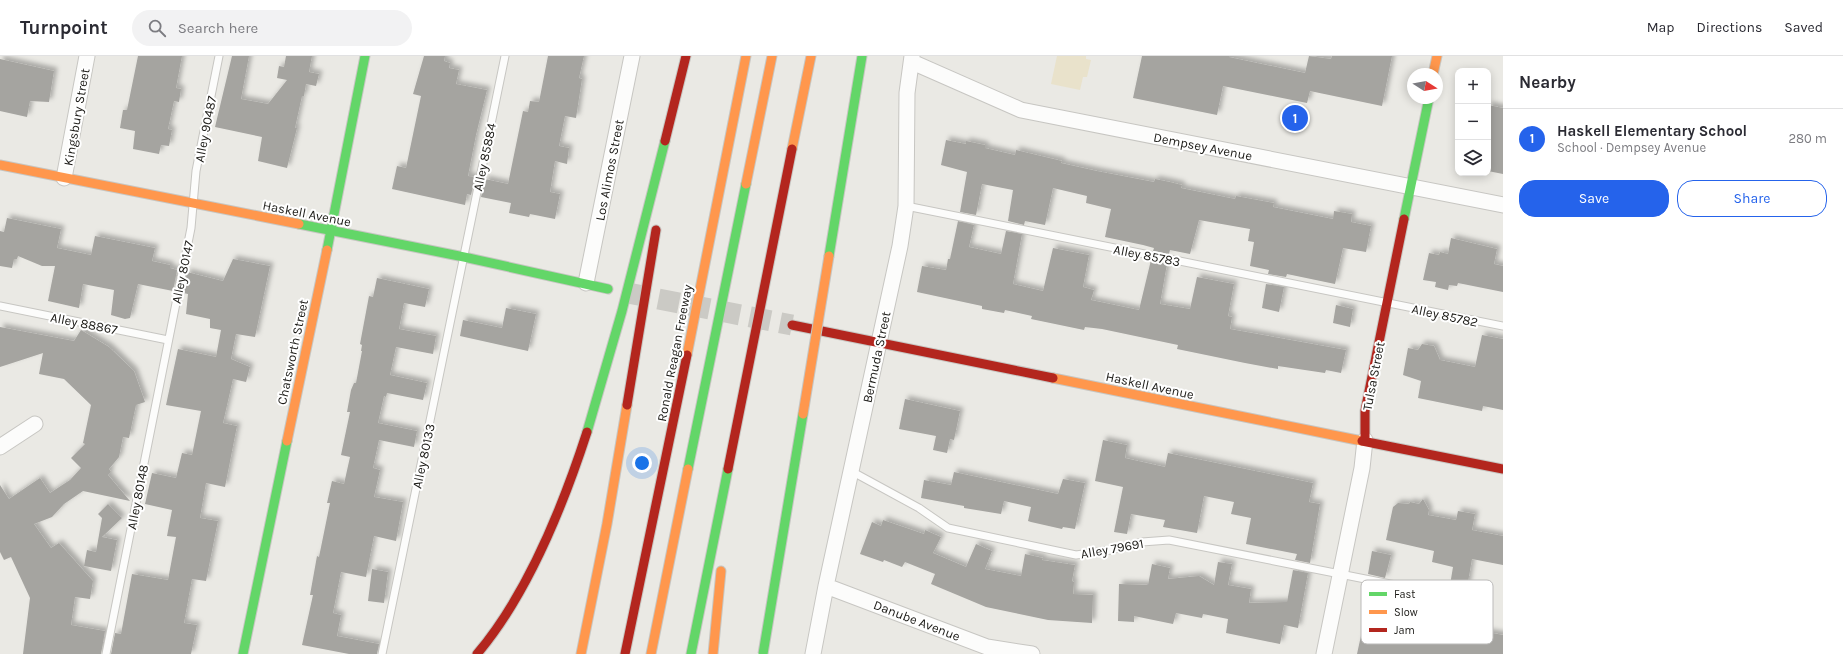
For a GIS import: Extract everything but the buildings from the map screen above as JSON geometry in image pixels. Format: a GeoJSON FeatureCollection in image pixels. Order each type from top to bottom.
{"type":"FeatureCollection","features":[{"type":"Feature","properties":{"kind":"main road","name":"Chatsworth Street"},"geometry":{"type":"LineString","coordinates":[[243,654],[331,231],[365,56]]}},
{"type":"Feature","properties":{"kind":"main road","name":"Ronald Reagan Freeway"},"geometry":{"type":"LineString","coordinates":[[626,654],[683,377],[746,56]]}},
{"type":"Feature","properties":{"kind":"main road"},"geometry":{"type":"LineString","coordinates":[[651,654],[772,56]]}},
{"type":"Feature","properties":{"kind":"main road"},"geometry":{"type":"LineString","coordinates":[[691,654],[732,458],[811,56]]}},
{"type":"Feature","properties":{"kind":"main road"},"geometry":{"type":"LineString","coordinates":[[763,654],[862,56]]}},
{"type":"Feature","properties":{"kind":"main road"},"geometry":{"type":"LineString","coordinates":[[1434,68],[1437,56]]}},
{"type":"Feature","properties":{"kind":"main road"},"geometry":{"type":"LineString","coordinates":[[663,188],[685,60]]}},
{"type":"Feature","properties":{"kind":"main road"},"geometry":{"type":"LineString","coordinates":[[477,654],[513,602],[535,564],[574,475],[599,399],[685,60]]}},
{"type":"Feature","properties":{"kind":"main road","name":"Tulsa Street"},"geometry":{"type":"LineString","coordinates":[[1365,440],[1365,411],[1428,104]]}},
{"type":"Feature","properties":{"kind":"main road","name":"Haskell Avenue"},"geometry":{"type":"LineString","coordinates":[[0,165],[464,257],[608,289]]}},
{"type":"Feature","properties":{"kind":"main road"},"geometry":{"type":"LineString","coordinates":[[581,654],[607,524],[658,220]]}},
{"type":"Feature","properties":{"kind":"main road","name":"Haskell Avenue"},"geometry":{"type":"LineString","coordinates":[[792,325],[1304,430],[1365,440],[1503,469]]}},
{"type":"Feature","properties":{"kind":"main road"},"geometry":{"type":"LineString","coordinates":[[724,536],[732,458]]}},
{"type":"Feature","properties":{"kind":"main road"},"geometry":{"type":"LineString","coordinates":[[713,654],[722,560]]}},
{"type":"Feature","properties":{"kind":"street","name":"Kingsbury Street"},"geometry":{"type":"LineString","coordinates":[[64,178],[87,56]]}},
{"type":"Feature","properties":{"kind":"street","name":"Los Alimos Street"},"geometry":{"type":"LineString","coordinates":[[586,284],[632,56]]}},
{"type":"Feature","properties":{"kind":"street","name":"Dempsey Avenue"},"geometry":{"type":"LineString","coordinates":[[912,59],[1021,110],[1503,205]]}},
{"type":"Feature","properties":{"kind":"street","name":"Bermuda Street"},"geometry":{"type":"LineString","coordinates":[[813,654],[850,471],[880,342],[906,206],[907,93],[912,59]]}},
{"type":"Feature","properties":{"kind":"street"},"geometry":{"type":"LineString","coordinates":[[0,447],[35,424]]}},
{"type":"Feature","properties":{"kind":"street","name":"Tulsa Street"},"geometry":{"type":"LineString","coordinates":[[1324,654],[1362,468],[1365,440]]}},
{"type":"Feature","properties":{"kind":"street","name":"Danube Avenue"},"geometry":{"type":"LineString","coordinates":[[826,586],[987,647],[1032,654]]}},
{"type":"Feature","properties":{"kind":"lane","name":"Alley 90487"},"geometry":{"type":"LineString","coordinates":[[194,203],[196,172],[220,56]]}},
{"type":"Feature","properties":{"kind":"lane","name":"Alley 85884"},"geometry":{"type":"LineString","coordinates":[[464,257],[505,56]]}},
{"type":"Feature","properties":{"kind":"lane","name":"Alley 80147"},"geometry":{"type":"LineString","coordinates":[[168,340],[192,228],[194,203]]}},
{"type":"Feature","properties":{"kind":"lane","name":"Alley 85783"},"geometry":{"type":"LineString","coordinates":[[906,206],[1387,303]]}},
{"type":"Feature","properties":{"kind":"lane","name":"Alley 80133"},"geometry":{"type":"LineString","coordinates":[[382,654],[464,257]]}},
{"type":"Feature","properties":{"kind":"lane","name":"Alley 85782"},"geometry":{"type":"LineString","coordinates":[[1387,303],[1503,326]]}},
{"type":"Feature","properties":{"kind":"lane","name":"Alley 88867"},"geometry":{"type":"LineString","coordinates":[[0,306],[168,340]]}},
{"type":"Feature","properties":{"kind":"lane","name":"Alley 80148"},"geometry":{"type":"LineString","coordinates":[[106,654],[168,340]]}},
{"type":"Feature","properties":{"kind":"lane","name":"Alley 79691"},"geometry":{"type":"LineString","coordinates":[[850,471],[919,508],[948,528],[955,530],[1076,555],[1111,550],[1142,542],[1169,540],[1316,570],[1341,573],[1375,580]]}},
{"type":"Feature","properties":{"kind":"shaded area"},"geometry":{"type":"Polygon","coordinates":[[[1057,56],[1086,56],[1086,59],[1091,60],[1087,77],[1083,77],[1080,90],[1051,84],[1057,56]]]}},
{"type":"Feature","properties":{"kind":"tunnel"},"geometry":{"type":"LineString","coordinates":[[628,293],[792,325]]}},
{"type":"Feature","properties":{"kind":"traffic: fast"},"geometry":{"type":"LineString","coordinates":[[327,250],[365,56]]}},
{"type":"Feature","properties":{"kind":"traffic: fast"},"geometry":{"type":"LineString","coordinates":[[829,256],[862,56]]}},
{"type":"Feature","properties":{"kind":"traffic: fast"},"geometry":{"type":"LineString","coordinates":[[1404,219],[1428,104]]}},
{"type":"Feature","properties":{"kind":"traffic: fast"},"geometry":{"type":"LineString","coordinates":[[587,432],[622,311],[665,141]]}},
{"type":"Feature","properties":{"kind":"traffic: fast"},"geometry":{"type":"LineString","coordinates":[[688,469],[746,184]]}},
{"type":"Feature","properties":{"kind":"traffic: fast"},"geometry":{"type":"LineString","coordinates":[[299,224],[464,257],[608,289]]}},
{"type":"Feature","properties":{"kind":"traffic: fast"},"geometry":{"type":"LineString","coordinates":[[763,654],[803,414]]}},
{"type":"Feature","properties":{"kind":"traffic: fast"},"geometry":{"type":"LineString","coordinates":[[243,654],[287,441]]}},
{"type":"Feature","properties":{"kind":"traffic: fast"},"geometry":{"type":"LineString","coordinates":[[691,654],[728,469]]}},
{"type":"Feature","properties":{"kind":"traffic: slow"},"geometry":{"type":"LineString","coordinates":[[687,355],[746,56]]}},
{"type":"Feature","properties":{"kind":"traffic: slow"},"geometry":{"type":"LineString","coordinates":[[746,184],[772,56]]}},
{"type":"Feature","properties":{"kind":"traffic: slow"},"geometry":{"type":"LineString","coordinates":[[792,149],[811,56]]}},
{"type":"Feature","properties":{"kind":"traffic: slow"},"geometry":{"type":"LineString","coordinates":[[1434,68],[1437,56]]}},
{"type":"Feature","properties":{"kind":"traffic: slow"},"geometry":{"type":"LineString","coordinates":[[0,165],[299,224]]}},
{"type":"Feature","properties":{"kind":"traffic: slow"},"geometry":{"type":"LineString","coordinates":[[287,441],[327,250]]}},
{"type":"Feature","properties":{"kind":"traffic: slow"},"geometry":{"type":"LineString","coordinates":[[803,414],[829,256]]}},
{"type":"Feature","properties":{"kind":"traffic: slow"},"geometry":{"type":"LineString","coordinates":[[1053,378],[1362,441]]}},
{"type":"Feature","properties":{"kind":"traffic: slow"},"geometry":{"type":"LineString","coordinates":[[581,654],[607,524],[627,405]]}},
{"type":"Feature","properties":{"kind":"traffic: slow"},"geometry":{"type":"LineString","coordinates":[[651,654],[688,469]]}},
{"type":"Feature","properties":{"kind":"traffic: slow"},"geometry":{"type":"LineString","coordinates":[[713,654],[721,571]]}},
{"type":"Feature","properties":{"kind":"traffic: jam"},"geometry":{"type":"LineString","coordinates":[[665,141],[686,56]]}},
{"type":"Feature","properties":{"kind":"traffic: jam"},"geometry":{"type":"LineString","coordinates":[[728,469],[792,149]]}},
{"type":"Feature","properties":{"kind":"traffic: jam"},"geometry":{"type":"LineString","coordinates":[[1365,440],[1365,411],[1404,219]]}},
{"type":"Feature","properties":{"kind":"traffic: jam"},"geometry":{"type":"LineString","coordinates":[[627,405],[656,230]]}},
{"type":"Feature","properties":{"kind":"traffic: jam"},"geometry":{"type":"LineString","coordinates":[[792,325],[1053,378]]}},
{"type":"Feature","properties":{"kind":"traffic: jam"},"geometry":{"type":"LineString","coordinates":[[625,654],[687,355]]}},
{"type":"Feature","properties":{"kind":"traffic: jam"},"geometry":{"type":"LineString","coordinates":[[477,654],[495,630],[528,577],[555,519],[587,432]]}},
{"type":"Feature","properties":{"kind":"traffic: jam"},"geometry":{"type":"LineString","coordinates":[[1362,441],[1503,469]]}},
{"type":"Feature","properties":{"kind":"place","name":"Haskell Elementary School"},"geometry":{"type":"Point","coordinates":[1295,118]}}]}
